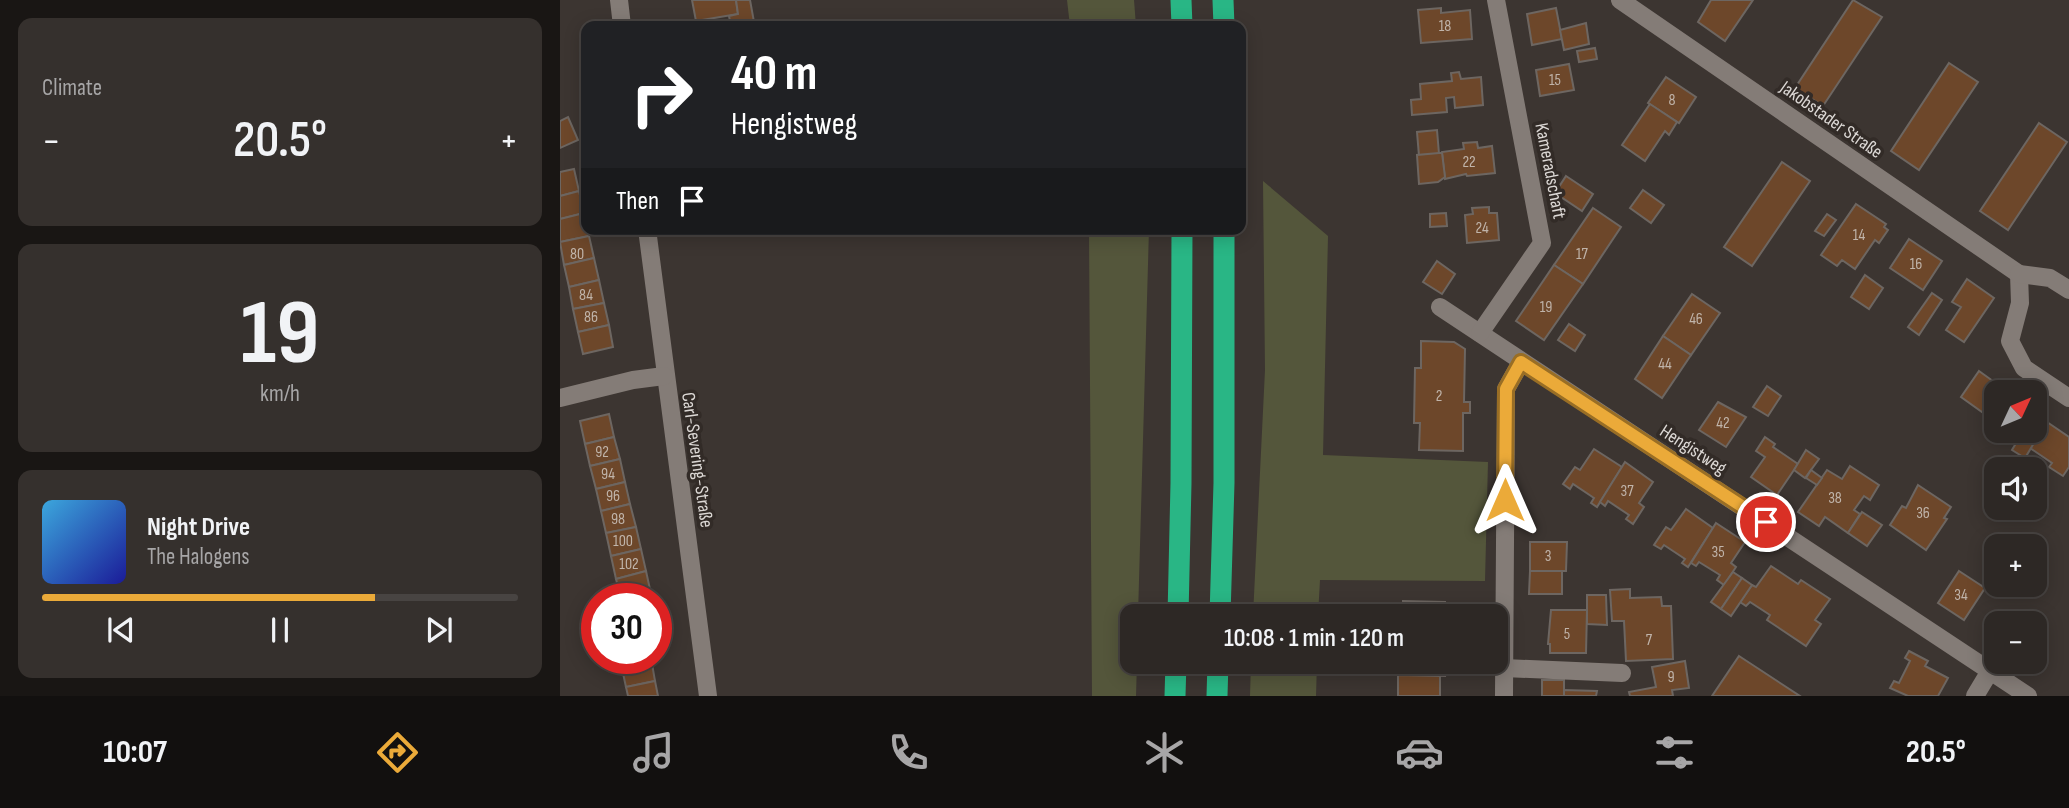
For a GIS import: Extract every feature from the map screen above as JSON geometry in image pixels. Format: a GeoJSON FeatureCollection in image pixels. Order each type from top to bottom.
{"type":"FeatureCollection","features":[{"type":"Feature","properties":{"kind":"highway"},"geometry":{"type":"LineString","coordinates":[[1181,0],[1182,21]]}},
{"type":"Feature","properties":{"kind":"highway"},"geometry":{"type":"LineString","coordinates":[[1223,0],[1224,21]]}},
{"type":"Feature","properties":{"kind":"highway"},"geometry":{"type":"LineString","coordinates":[[1178,604],[1182,235]]}},
{"type":"Feature","properties":{"kind":"highway"},"geometry":{"type":"LineString","coordinates":[[1220,604],[1224,483],[1224,235]]}},
{"type":"Feature","properties":{"kind":"highway"},"geometry":{"type":"LineString","coordinates":[[1175,696],[1176,674]]}},
{"type":"Feature","properties":{"kind":"highway"},"geometry":{"type":"LineString","coordinates":[[1217,696],[1218,674]]}},
{"type":"Feature","properties":{"kind":"street"},"geometry":{"type":"LineString","coordinates":[[619,0],[621,21]]}},
{"type":"Feature","properties":{"kind":"street","name":"Kameradschaft"},"geometry":{"type":"LineString","coordinates":[[1479,333],[1542,243],[1496,0]]}},
{"type":"Feature","properties":{"kind":"street","name":"Jakobstader Straße"},"geometry":{"type":"LineString","coordinates":[[1620,0],[2019,274],[2050,278],[2069,290]]}},
{"type":"Feature","properties":{"kind":"street","name":"Carl-Severing-Straße"},"geometry":{"type":"LineString","coordinates":[[648,235],[664,376],[708,696]]}},
{"type":"Feature","properties":{"kind":"street"},"geometry":{"type":"LineString","coordinates":[[2019,274],[2020,303],[2010,341],[2024,368],[2069,398]]}},
{"type":"Feature","properties":{"kind":"street","name":"Hengistweg"},"geometry":{"type":"LineString","coordinates":[[1440,307],[1984,667]]}},
{"type":"Feature","properties":{"kind":"street"},"geometry":{"type":"LineString","coordinates":[[1504,604],[1506,389],[1521,362]]}},
{"type":"Feature","properties":{"kind":"street"},"geometry":{"type":"LineString","coordinates":[[560,398],[633,380],[664,376]]}},
{"type":"Feature","properties":{"kind":"street"},"geometry":{"type":"LineString","coordinates":[[1508,668],[1622,673]]}},
{"type":"Feature","properties":{"kind":"street"},"geometry":{"type":"LineString","coordinates":[[1504,674],[1504,696]]}},
{"type":"Feature","properties":{"kind":"street"},"geometry":{"type":"LineString","coordinates":[[1975,696],[1988,674]]}},
{"type":"Feature","properties":{"kind":"street","name":"Hengistweg"},"geometry":{"type":"LineString","coordinates":[[1995,674],[2028,696]]}},
{"type":"Feature","properties":{"kind":"green space"},"geometry":{"type":"Polygon","coordinates":[[[1067,0],[1134,0],[1136,21],[1069,21],[1067,0]]]}},
{"type":"Feature","properties":{"kind":"green space"},"geometry":{"type":"Polygon","coordinates":[[[1263,181],[1328,236],[1323,455],[1488,462],[1485,581],[1320,580],[1319,604],[1254,604],[1265,370],[1263,181]]]}},
{"type":"Feature","properties":{"kind":"green space"},"geometry":{"type":"Polygon","coordinates":[[[1089,235],[1149,235],[1138,604],[1120,604],[1120,674],[1137,674],[1136,696],[1092,696],[1089,235]]]}},
{"type":"Feature","properties":{"kind":"green space"},"geometry":{"type":"Polygon","coordinates":[[[1251,674],[1317,674],[1316,696],[1250,696],[1251,674]]]}},
{"type":"Feature","properties":{"kind":"building"},"geometry":{"type":"Polygon","coordinates":[[[692,0],[736,0],[738,14],[696,21],[692,0]]]}},
{"type":"Feature","properties":{"kind":"building"},"geometry":{"type":"Polygon","coordinates":[[[736,0],[750,0],[754,21],[730,21],[729,16],[738,14],[736,0]]]}},
{"type":"Feature","properties":{"kind":"building"},"geometry":{"type":"Polygon","coordinates":[[[1711,0],[1753,0],[1725,41],[1698,22],[1711,0]]]}},
{"type":"Feature","properties":{"kind":"building"},"geometry":{"type":"Polygon","coordinates":[[[1853,0],[1882,17],[1823,106],[1795,88],[1853,0]]]}},
{"type":"Feature","properties":{"kind":"building"},"geometry":{"type":"Polygon","coordinates":[[[1441,8],[1441,13],[1470,10],[1472,39],[1421,43],[1418,10],[1441,8]]]}},
{"type":"Feature","properties":{"kind":"building"},"geometry":{"type":"Polygon","coordinates":[[[1556,8],[1562,39],[1532,45],[1527,14],[1556,8]]]}},
{"type":"Feature","properties":{"kind":"building"},"geometry":{"type":"Polygon","coordinates":[[[1586,23],[1589,44],[1564,50],[1560,30],[1586,23]]]}},
{"type":"Feature","properties":{"kind":"building"},"geometry":{"type":"Polygon","coordinates":[[[1595,48],[1597,59],[1579,62],[1577,51],[1595,48]]]}},
{"type":"Feature","properties":{"kind":"building"},"geometry":{"type":"Polygon","coordinates":[[[1949,63],[1978,82],[1919,170],[1891,151],[1949,63]]]}},
{"type":"Feature","properties":{"kind":"building"},"geometry":{"type":"Polygon","coordinates":[[[1569,64],[1574,90],[1540,96],[1536,70],[1569,64]]]}},
{"type":"Feature","properties":{"kind":"building"},"geometry":{"type":"Polygon","coordinates":[[[1459,72],[1461,79],[1481,77],[1483,105],[1455,108],[1454,97],[1446,98],[1447,112],[1412,115],[1411,100],[1421,99],[1420,84],[1452,81],[1451,73],[1459,72]]]}},
{"type":"Feature","properties":{"kind":"building"},"geometry":{"type":"Polygon","coordinates":[[[1666,77],[1696,97],[1679,123],[1648,103],[1666,77]]]}},
{"type":"Feature","properties":{"kind":"building"},"geometry":{"type":"Polygon","coordinates":[[[1650,104],[1677,122],[1669,135],[1665,131],[1645,161],[1622,145],[1650,104]]]}},
{"type":"Feature","properties":{"kind":"building"},"geometry":{"type":"Polygon","coordinates":[[[568,117],[578,140],[560,148],[560,121],[568,117]]]}},
{"type":"Feature","properties":{"kind":"building"},"geometry":{"type":"Polygon","coordinates":[[[2039,123],[2067,142],[2008,230],[1980,211],[2039,123]]]}},
{"type":"Feature","properties":{"kind":"building"},"geometry":{"type":"Polygon","coordinates":[[[1437,130],[1439,154],[1419,156],[1417,132],[1437,130]]]}},
{"type":"Feature","properties":{"kind":"building"},"geometry":{"type":"Polygon","coordinates":[[[1477,142],[1478,148],[1492,146],[1495,173],[1466,174],[1445,179],[1442,152],[1464,149],[1463,143],[1477,142]]]}},
{"type":"Feature","properties":{"kind":"building"},"geometry":{"type":"Polygon","coordinates":[[[1442,153],[1445,177],[1438,182],[1419,184],[1417,155],[1442,153]]]}},
{"type":"Feature","properties":{"kind":"building"},"geometry":{"type":"Polygon","coordinates":[[[1782,162],[1810,181],[1752,266],[1724,247],[1782,162]]]}},
{"type":"Feature","properties":{"kind":"building"},"geometry":{"type":"Polygon","coordinates":[[[574,169],[579,191],[560,196],[560,172],[574,169]]]}},
{"type":"Feature","properties":{"kind":"building"},"geometry":{"type":"Polygon","coordinates":[[[1566,176],[1593,194],[1582,211],[1555,193],[1566,176]]]}},
{"type":"Feature","properties":{"kind":"building"},"geometry":{"type":"Polygon","coordinates":[[[1643,190],[1664,205],[1651,223],[1630,208],[1643,190]]]}},
{"type":"Feature","properties":{"kind":"building"},"geometry":{"type":"Polygon","coordinates":[[[579,191],[581,214],[560,219],[560,196],[579,191]]]}},
{"type":"Feature","properties":{"kind":"building"},"geometry":{"type":"Polygon","coordinates":[[[1856,204],[1886,224],[1884,227],[1888,230],[1879,243],[1875,240],[1855,269],[1842,260],[1837,266],[1821,255],[1856,204]]]}},
{"type":"Feature","properties":{"kind":"building"},"geometry":{"type":"Polygon","coordinates":[[[1489,207],[1489,213],[1497,213],[1499,240],[1467,243],[1465,215],[1473,214],[1472,208],[1489,207]]]}},
{"type":"Feature","properties":{"kind":"building"},"geometry":{"type":"Polygon","coordinates":[[[1593,208],[1621,227],[1583,284],[1554,265],[1593,208]]]}},
{"type":"Feature","properties":{"kind":"building"},"geometry":{"type":"Polygon","coordinates":[[[1446,213],[1447,226],[1430,227],[1430,214],[1446,213]]]}},
{"type":"Feature","properties":{"kind":"building"},"geometry":{"type":"Polygon","coordinates":[[[581,214],[581,235],[589,236],[560,242],[560,219],[581,214]]]}},
{"type":"Feature","properties":{"kind":"building"},"geometry":{"type":"Polygon","coordinates":[[[1827,214],[1836,220],[1824,236],[1815,231],[1827,214]]]}},
{"type":"Feature","properties":{"kind":"building"},"geometry":{"type":"Polygon","coordinates":[[[589,236],[594,258],[564,265],[560,242],[589,236]]]}},
{"type":"Feature","properties":{"kind":"building"},"geometry":{"type":"Polygon","coordinates":[[[1909,239],[1942,261],[1923,290],[1890,268],[1909,239]]]}},
{"type":"Feature","properties":{"kind":"building"},"geometry":{"type":"Polygon","coordinates":[[[594,258],[599,280],[569,287],[564,265],[594,258]]]}},
{"type":"Feature","properties":{"kind":"building"},"geometry":{"type":"Polygon","coordinates":[[[1437,261],[1455,274],[1442,294],[1423,282],[1437,261]]]}},
{"type":"Feature","properties":{"kind":"building"},"geometry":{"type":"Polygon","coordinates":[[[1554,265],[1583,284],[1544,340],[1516,321],[1554,265]]]}},
{"type":"Feature","properties":{"kind":"building"},"geometry":{"type":"Polygon","coordinates":[[[1865,275],[1883,288],[1869,309],[1851,297],[1865,275]]]}},
{"type":"Feature","properties":{"kind":"building"},"geometry":{"type":"Polygon","coordinates":[[[1967,279],[1994,298],[1964,342],[1946,330],[1961,307],[1952,302],[1967,279]]]}},
{"type":"Feature","properties":{"kind":"building"},"geometry":{"type":"Polygon","coordinates":[[[599,280],[604,303],[573,309],[569,287],[599,280]]]}},
{"type":"Feature","properties":{"kind":"building"},"geometry":{"type":"Polygon","coordinates":[[[1932,293],[1942,300],[1919,335],[1908,327],[1932,293]]]}},
{"type":"Feature","properties":{"kind":"building"},"geometry":{"type":"Polygon","coordinates":[[[1692,294],[1720,313],[1691,355],[1663,336],[1692,294]]]}},
{"type":"Feature","properties":{"kind":"building"},"geometry":{"type":"Polygon","coordinates":[[[604,303],[609,325],[578,332],[573,309],[604,303]]]}},
{"type":"Feature","properties":{"kind":"building"},"geometry":{"type":"Polygon","coordinates":[[[1569,324],[1585,335],[1575,351],[1558,340],[1569,324]]]}},
{"type":"Feature","properties":{"kind":"building"},"geometry":{"type":"Polygon","coordinates":[[[609,325],[613,347],[583,354],[578,332],[609,325]]]}},
{"type":"Feature","properties":{"kind":"building"},"geometry":{"type":"Polygon","coordinates":[[[1663,336],[1691,355],[1662,398],[1635,379],[1663,336]]]}},
{"type":"Feature","properties":{"kind":"building"},"geometry":{"type":"Polygon","coordinates":[[[1421,341],[1454,342],[1465,349],[1464,402],[1470,402],[1470,413],[1463,413],[1463,451],[1419,450],[1420,423],[1414,423],[1415,368],[1421,368],[1421,341]]]}},
{"type":"Feature","properties":{"kind":"building"},"geometry":{"type":"Polygon","coordinates":[[[1979,371],[1991,380],[1984,380],[1984,413],[1961,397],[1979,371]]]}},
{"type":"Feature","properties":{"kind":"building"},"geometry":{"type":"Polygon","coordinates":[[[1767,386],[1781,396],[1768,416],[1753,407],[1767,386]]]}},
{"type":"Feature","properties":{"kind":"building"},"geometry":{"type":"Polygon","coordinates":[[[1718,402],[1746,417],[1726,447],[1699,430],[1718,402]]]}},
{"type":"Feature","properties":{"kind":"building"},"geometry":{"type":"Polygon","coordinates":[[[609,414],[614,437],[585,444],[580,421],[609,414]]]}},
{"type":"Feature","properties":{"kind":"building"},"geometry":{"type":"Polygon","coordinates":[[[2048,423],[2069,437],[2069,467],[2063,476],[2049,467],[2052,463],[2047,457],[2030,448],[2033,443],[2048,443],[2048,423]]]}},
{"type":"Feature","properties":{"kind":"building"},"geometry":{"type":"Polygon","coordinates":[[[614,437],[620,459],[590,466],[585,444],[614,437]]]}},
{"type":"Feature","properties":{"kind":"building"},"geometry":{"type":"Polygon","coordinates":[[[1765,437],[1775,444],[1773,447],[1798,464],[1777,495],[1751,477],[1765,457],[1756,451],[1765,437]]]}},
{"type":"Feature","properties":{"kind":"building"},"geometry":{"type":"Polygon","coordinates":[[[2016,443],[2034,443],[2026,457],[2012,450],[2016,443]]]}},
{"type":"Feature","properties":{"kind":"building"},"geometry":{"type":"Polygon","coordinates":[[[1594,449],[1622,467],[1597,507],[1591,503],[1594,498],[1573,484],[1570,489],[1563,484],[1575,467],[1580,470],[1594,449]]]}},
{"type":"Feature","properties":{"kind":"building"},"geometry":{"type":"Polygon","coordinates":[[[1806,450],[1819,459],[1805,478],[1794,470],[1806,450]]]}},
{"type":"Feature","properties":{"kind":"building"},"geometry":{"type":"Polygon","coordinates":[[[620,459],[625,482],[596,489],[590,466],[620,459]]]}},
{"type":"Feature","properties":{"kind":"building"},"geometry":{"type":"Polygon","coordinates":[[[1625,462],[1653,482],[1639,503],[1644,507],[1633,524],[1626,519],[1629,515],[1608,501],[1605,506],[1600,502],[1625,462]]]}},
{"type":"Feature","properties":{"kind":"building"},"geometry":{"type":"Polygon","coordinates":[[[1850,466],[1879,485],[1870,500],[1864,496],[1854,510],[1860,514],[1848,533],[1825,517],[1819,526],[1798,512],[1827,470],[1842,479],[1850,466]]]}},
{"type":"Feature","properties":{"kind":"building"},"geometry":{"type":"Polygon","coordinates":[[[1811,470],[1822,478],[1817,485],[1806,478],[1811,470]]]}},
{"type":"Feature","properties":{"kind":"building"},"geometry":{"type":"Polygon","coordinates":[[[625,482],[630,504],[601,511],[596,489],[625,482]]]}},
{"type":"Feature","properties":{"kind":"building"},"geometry":{"type":"Polygon","coordinates":[[[1918,485],[1951,507],[1944,518],[1947,519],[1926,550],[1890,525],[1902,506],[1906,508],[1918,485]]]}},
{"type":"Feature","properties":{"kind":"building"},"geometry":{"type":"Polygon","coordinates":[[[630,504],[636,527],[606,533],[601,511],[630,504]]]}},
{"type":"Feature","properties":{"kind":"building"},"geometry":{"type":"Polygon","coordinates":[[[1686,509],[1713,528],[1688,567],[1682,563],[1685,559],[1664,545],[1661,549],[1654,545],[1666,527],[1671,530],[1686,509]]]}},
{"type":"Feature","properties":{"kind":"building"},"geometry":{"type":"Polygon","coordinates":[[[1862,512],[1882,525],[1867,546],[1848,533],[1862,512]]]}},
{"type":"Feature","properties":{"kind":"building"},"geometry":{"type":"Polygon","coordinates":[[[1716,523],[1745,542],[1731,563],[1736,567],[1724,585],[1717,580],[1720,575],[1699,562],[1696,566],[1691,563],[1716,523]]]}},
{"type":"Feature","properties":{"kind":"building"},"geometry":{"type":"Polygon","coordinates":[[[636,527],[641,549],[611,556],[606,533],[636,527]]]}},
{"type":"Feature","properties":{"kind":"building"},"geometry":{"type":"Polygon","coordinates":[[[1530,542],[1567,542],[1566,571],[1530,571],[1530,542]]]}},
{"type":"Feature","properties":{"kind":"building"},"geometry":{"type":"Polygon","coordinates":[[[641,549],[646,571],[616,579],[611,556],[641,549]]]}},
{"type":"Feature","properties":{"kind":"building"},"geometry":{"type":"Polygon","coordinates":[[[1771,566],[1798,584],[1801,580],[1830,599],[1815,620],[1821,624],[1806,646],[1767,620],[1770,615],[1750,602],[1746,606],[1740,602],[1752,585],[1756,587],[1771,566]]]}},
{"type":"Feature","properties":{"kind":"building"},"geometry":{"type":"Polygon","coordinates":[[[646,571],[649,583],[617,583],[616,579],[646,571]]]}},
{"type":"Feature","properties":{"kind":"building"},"geometry":{"type":"Polygon","coordinates":[[[1530,571],[1562,571],[1562,594],[1529,594],[1530,571]]]}},
{"type":"Feature","properties":{"kind":"building"},"geometry":{"type":"Polygon","coordinates":[[[1959,571],[1984,587],[1964,620],[1938,603],[1959,571]]]}},
{"type":"Feature","properties":{"kind":"building"},"geometry":{"type":"Polygon","coordinates":[[[1733,572],[1742,578],[1721,609],[1711,602],[1733,572]]]}},
{"type":"Feature","properties":{"kind":"building"},"geometry":{"type":"Polygon","coordinates":[[[1742,578],[1752,585],[1731,616],[1721,609],[1742,578]]]}},
{"type":"Feature","properties":{"kind":"building"},"geometry":{"type":"Polygon","coordinates":[[[1630,589],[1630,598],[1661,597],[1662,606],[1671,606],[1673,659],[1626,661],[1624,621],[1612,621],[1610,590],[1630,589]]]}},
{"type":"Feature","properties":{"kind":"building"},"geometry":{"type":"Polygon","coordinates":[[[1587,595],[1606,595],[1607,625],[1587,624],[1587,595]]]}},
{"type":"Feature","properties":{"kind":"building"},"geometry":{"type":"Polygon","coordinates":[[[1403,601],[1445,602],[1445,604],[1403,604],[1403,601]]]}},
{"type":"Feature","properties":{"kind":"building"},"geometry":{"type":"Polygon","coordinates":[[[1551,610],[1587,610],[1586,653],[1550,653],[1548,644],[1551,610]]]}},
{"type":"Feature","properties":{"kind":"building"},"geometry":{"type":"Polygon","coordinates":[[[1909,651],[1928,661],[1925,666],[1948,678],[1938,696],[1908,696],[1890,688],[1894,681],[1899,683],[1910,661],[1905,658],[1909,651]]]}},
{"type":"Feature","properties":{"kind":"building"},"geometry":{"type":"Polygon","coordinates":[[[1739,656],[1800,696],[1712,696],[1739,656]]]}},
{"type":"Feature","properties":{"kind":"building"},"geometry":{"type":"Polygon","coordinates":[[[1685,661],[1689,688],[1672,690],[1673,696],[1630,696],[1629,692],[1656,687],[1652,667],[1685,661]]]}},
{"type":"Feature","properties":{"kind":"building"},"geometry":{"type":"Polygon","coordinates":[[[623,674],[654,674],[655,681],[626,687],[623,674]]]}},
{"type":"Feature","properties":{"kind":"building"},"geometry":{"type":"Polygon","coordinates":[[[1445,674],[1445,676],[1397,675],[1445,674]]]}},
{"type":"Feature","properties":{"kind":"building"},"geometry":{"type":"Polygon","coordinates":[[[1398,675],[1440,676],[1440,696],[1398,696],[1398,675]]]}},
{"type":"Feature","properties":{"kind":"building"},"geometry":{"type":"Polygon","coordinates":[[[1542,680],[1564,680],[1564,696],[1542,696],[1542,680]]]}},
{"type":"Feature","properties":{"kind":"building"},"geometry":{"type":"Polygon","coordinates":[[[655,681],[658,696],[628,696],[626,687],[655,681]]]}},
{"type":"Feature","properties":{"kind":"building"},"geometry":{"type":"Polygon","coordinates":[[[1564,690],[1597,691],[1596,696],[1564,696],[1564,690]]]}},
{"type":"Feature","properties":{"kind":"route"},"geometry":{"type":"LineString","coordinates":[[1505,500],[1506,389],[1521,362],[1766,522]]}}]}
